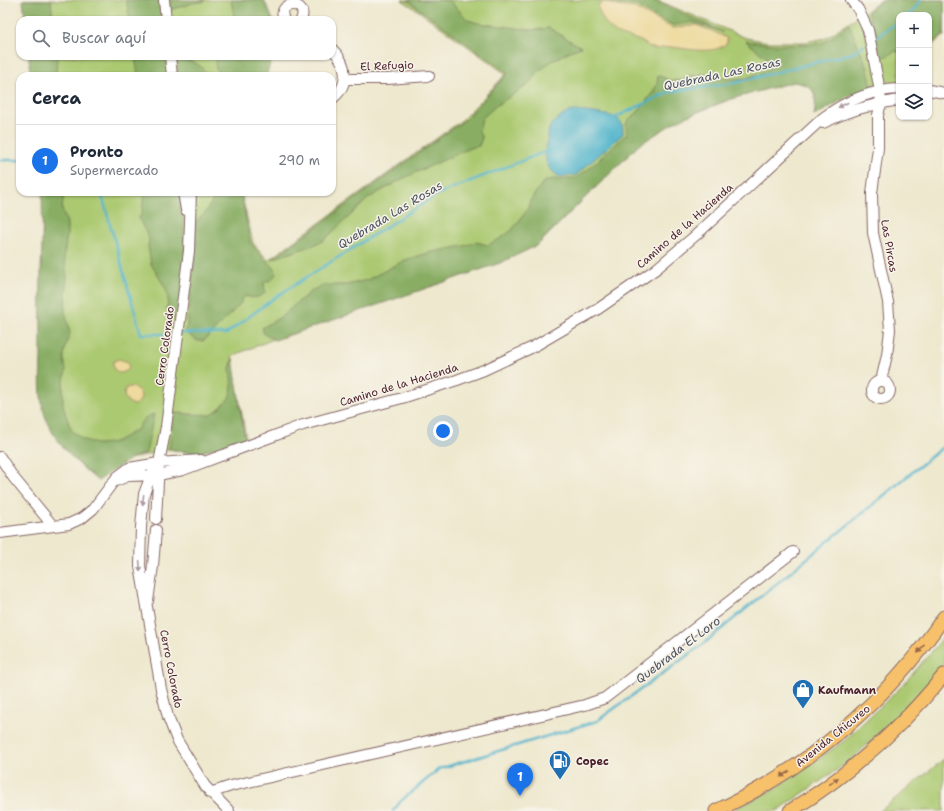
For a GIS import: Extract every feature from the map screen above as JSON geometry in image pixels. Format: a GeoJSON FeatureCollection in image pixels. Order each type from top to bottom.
{"type":"FeatureCollection","features":[{"type":"Feature","properties":{"kind":"main road","name":"Avenida Chicureo"},"geometry":{"type":"LineString","coordinates":[[716,811],[752,794],[786,773],[841,732],[874,702],[897,678],[927,642],[944,617]]}},
{"type":"Feature","properties":{"kind":"main road"},"geometry":{"type":"LineString","coordinates":[[790,811],[826,788],[868,754],[908,716],[944,675]]}},
{"type":"Feature","properties":{"kind":"street"},"geometry":{"type":"LineString","coordinates":[[164,0],[166,16]]}},
{"type":"Feature","properties":{"kind":"street","name":"Las Pircas"},"geometry":{"type":"LineString","coordinates":[[852,0],[868,30],[881,102],[878,115],[878,148],[872,193],[873,233],[888,302],[890,330],[887,355],[881,381]]}},
{"type":"Feature","properties":{"kind":"street"},"geometry":{"type":"LineString","coordinates":[[283,16],[283,10],[285,7],[292,4],[297,5],[301,9],[302,16]]}},
{"type":"Feature","properties":{"kind":"street","name":"El Refugio"},"geometry":{"type":"LineString","coordinates":[[336,53],[342,64],[345,79],[343,87],[336,95]]}},
{"type":"Feature","properties":{"kind":"street"},"geometry":{"type":"LineString","coordinates":[[170,60],[172,72]]}},
{"type":"Feature","properties":{"kind":"street","name":"El Refugio"},"geometry":{"type":"LineString","coordinates":[[345,79],[387,79],[429,76]]}},
{"type":"Feature","properties":{"kind":"street","name":"Camino de la Hacienda"},"geometry":{"type":"LineString","coordinates":[[114,482],[128,476],[155,475],[183,470],[303,425],[409,396],[457,380],[510,358],[555,335],[619,295],[673,254],[824,116],[841,105],[865,96],[880,91],[896,89]]}},
{"type":"Feature","properties":{"kind":"street"},"geometry":{"type":"LineString","coordinates":[[932,91],[944,93]]}},
{"type":"Feature","properties":{"kind":"street"},"geometry":{"type":"LineString","coordinates":[[932,98],[944,97]]}},
{"type":"Feature","properties":{"kind":"street","name":"Camino de la Hacienda"},"geometry":{"type":"LineString","coordinates":[[808,130],[854,110],[881,102],[896,100]]}},
{"type":"Feature","properties":{"kind":"street","name":"Cerro Colorado"},"geometry":{"type":"LineString","coordinates":[[184,196],[190,232]]}},
{"type":"Feature","properties":{"kind":"street","name":"Cerro Colorado"},"geometry":{"type":"LineString","coordinates":[[156,519],[155,475],[166,427],[181,316],[190,232],[191,196]]}},
{"type":"Feature","properties":{"kind":"street"},"geometry":{"type":"LineString","coordinates":[[0,457],[13,477],[53,526]]}},
{"type":"Feature","properties":{"kind":"street","name":"Camino de la Hacienda"},"geometry":{"type":"LineString","coordinates":[[0,533],[69,524],[82,518],[93,509],[121,473],[129,468],[158,463],[208,460]]}},
{"type":"Feature","properties":{"kind":"street","name":"Cerro Colorado"},"geometry":{"type":"LineString","coordinates":[[155,475],[144,494],[140,542],[140,566],[161,689],[168,717],[177,740],[199,778],[210,793],[229,811]]}},
{"type":"Feature","properties":{"kind":"street","name":"Cerro Colorado"},"geometry":{"type":"LineString","coordinates":[[147,608],[156,530]]}},
{"type":"Feature","properties":{"kind":"street"},"geometry":{"type":"LineString","coordinates":[[140,542],[155,541]]}},
{"type":"Feature","properties":{"kind":"street"},"geometry":{"type":"LineString","coordinates":[[210,793],[236,784],[585,705],[605,698],[793,552]]}},
{"type":"Feature","properties":{"kind":"green space"},"geometry":{"type":"Polygon","coordinates":[[[23,0],[51,0],[53,16],[25,16],[23,0]]]}},
{"type":"Feature","properties":{"kind":"green space"},"geometry":{"type":"Polygon","coordinates":[[[24,0],[262,0],[269,16],[26,16],[24,0]]]}},
{"type":"Feature","properties":{"kind":"green space"},"geometry":{"type":"Polygon","coordinates":[[[126,0],[160,0],[162,16],[129,16],[126,0]]]}},
{"type":"Feature","properties":{"kind":"green space"},"geometry":{"type":"Polygon","coordinates":[[[170,0],[206,0],[170,10],[170,0]]]}},
{"type":"Feature","properties":{"kind":"green space"},"geometry":{"type":"Polygon","coordinates":[[[231,0],[264,0],[271,16],[234,16],[231,0]]]}},
{"type":"Feature","properties":{"kind":"green space"},"geometry":{"type":"Polygon","coordinates":[[[402,0],[657,0],[746,38],[769,42],[806,42],[826,38],[881,0],[944,0],[944,36],[932,45],[932,12],[896,12],[896,82],[886,82],[851,91],[817,110],[814,115],[816,108],[816,96],[812,88],[808,85],[794,81],[734,98],[677,120],[640,142],[541,242],[500,262],[276,338],[232,356],[246,438],[196,454],[168,449],[130,459],[98,480],[76,461],[42,358],[43,196],[242,196],[253,243],[268,260],[462,120],[506,74],[402,0]]]}},
{"type":"Feature","properties":{"kind":"green space"},"geometry":{"type":"Polygon","coordinates":[[[407,0],[449,0],[468,20],[478,23],[532,30],[549,28],[581,47],[552,61],[538,72],[528,85],[497,105],[482,118],[479,131],[482,138],[479,146],[470,148],[402,179],[369,198],[324,240],[314,245],[272,259],[466,119],[508,73],[407,0]]]}},
{"type":"Feature","properties":{"kind":"green space"},"geometry":{"type":"Polygon","coordinates":[[[605,0],[653,0],[723,32],[693,22],[673,25],[654,16],[636,4],[618,4],[605,0]]]}},
{"type":"Feature","properties":{"kind":"green space"},"geometry":{"type":"Polygon","coordinates":[[[882,0],[944,0],[944,34],[932,43],[932,12],[896,12],[896,51],[881,59],[868,11],[882,0]]]}},
{"type":"Feature","properties":{"kind":"green space"},"geometry":{"type":"Polygon","coordinates":[[[849,24],[867,66],[872,87],[849,96],[814,116],[814,93],[807,86],[793,82],[731,99],[690,115],[675,122],[639,145],[536,246],[500,263],[275,340],[264,334],[262,328],[284,315],[313,290],[323,285],[347,285],[367,280],[405,260],[476,242],[488,245],[501,238],[511,231],[522,217],[527,210],[530,201],[543,182],[553,179],[561,180],[575,178],[586,171],[627,134],[626,125],[628,120],[637,113],[653,92],[657,84],[658,75],[672,81],[688,76],[703,74],[731,79],[747,78],[769,69],[770,61],[746,41],[776,45],[807,45],[825,42],[849,24]]]}},
{"type":"Feature","properties":{"kind":"green space"},"geometry":{"type":"Polygon","coordinates":[[[29,60],[270,60],[266,72],[31,72],[29,60]]]}},
{"type":"Feature","properties":{"kind":"green space"},"geometry":{"type":"Polygon","coordinates":[[[29,60],[57,60],[56,72],[30,72],[29,60]]]}},
{"type":"Feature","properties":{"kind":"green space"},"geometry":{"type":"Polygon","coordinates":[[[136,60],[167,60],[168,72],[137,72],[136,60]]]}},
{"type":"Feature","properties":{"kind":"green space"},"geometry":{"type":"Polygon","coordinates":[[[176,60],[190,61],[202,67],[205,72],[178,72],[176,60]]]}},
{"type":"Feature","properties":{"kind":"green space"},"geometry":{"type":"Polygon","coordinates":[[[216,60],[272,60],[267,72],[219,72],[215,66],[216,60]]]}},
{"type":"Feature","properties":{"kind":"green space"},"geometry":{"type":"Polygon","coordinates":[[[42,196],[64,196],[62,209],[67,223],[64,256],[67,277],[65,311],[70,333],[65,348],[64,358],[66,371],[63,386],[63,405],[72,431],[82,439],[97,444],[111,443],[138,429],[140,423],[144,419],[154,414],[146,453],[130,459],[98,481],[74,460],[60,444],[49,426],[41,400],[42,196]]]}},
{"type":"Feature","properties":{"kind":"green space"},"geometry":{"type":"Polygon","coordinates":[[[144,196],[180,196],[183,214],[185,251],[178,324],[167,310],[168,298],[166,289],[151,264],[148,246],[149,239],[139,218],[142,213],[144,196]]]}},
{"type":"Feature","properties":{"kind":"green space"},"geometry":{"type":"Polygon","coordinates":[[[215,196],[242,196],[250,242],[264,259],[275,268],[276,274],[271,280],[264,282],[265,293],[255,298],[244,296],[240,304],[204,341],[198,341],[186,333],[194,263],[196,221],[205,213],[215,196]]]}},
{"type":"Feature","properties":{"kind":"green space"},"geometry":{"type":"Polygon","coordinates":[[[233,358],[246,439],[197,453],[169,449],[174,413],[209,415],[220,408],[229,398],[232,388],[230,369],[233,358]]]}},
{"type":"Feature","properties":{"kind":"green space"},"geometry":{"type":"Polygon","coordinates":[[[944,637],[944,662],[931,682],[851,760],[777,811],[732,811],[778,787],[844,741],[902,686],[944,637]]]}},
{"type":"Feature","properties":{"kind":"green space"},"geometry":{"type":"Polygon","coordinates":[[[944,759],[944,811],[880,811],[944,759]]]}},
{"type":"Feature","properties":{"kind":"sand"},"geometry":{"type":"Polygon","coordinates":[[[606,2],[617,6],[635,8],[674,28],[696,25],[727,38],[727,43],[721,47],[707,50],[692,50],[670,47],[657,49],[649,47],[641,41],[616,33],[609,27],[603,19],[598,6],[601,3],[606,2]]]}},
{"type":"Feature","properties":{"kind":"sand"},"geometry":{"type":"Polygon","coordinates":[[[119,359],[128,362],[129,367],[125,372],[118,373],[114,369],[114,361],[119,359]]]}},
{"type":"Feature","properties":{"kind":"sand"},"geometry":{"type":"Polygon","coordinates":[[[129,387],[137,389],[141,397],[138,403],[134,405],[128,402],[124,396],[125,389],[129,387]]]}},
{"type":"Feature","properties":{"kind":"water"},"geometry":{"type":"Polygon","coordinates":[[[571,111],[601,114],[616,118],[623,127],[623,134],[576,175],[560,177],[555,174],[549,166],[545,153],[550,126],[561,116],[571,111]]]}},
{"type":"Feature","properties":{"kind":"waterway","name":"Quebrada Las Rosas"},"geometry":{"type":"LineString","coordinates":[[912,12],[921,0]]}},
{"type":"Feature","properties":{"kind":"waterway","name":"Quebrada Las Rosas"},"geometry":{"type":"LineString","coordinates":[[876,37],[896,23]]}},
{"type":"Feature","properties":{"kind":"waterway","name":"Quebrada Las Rosas"},"geometry":{"type":"LineString","coordinates":[[614,118],[669,92],[734,83],[853,53],[864,45]]}},
{"type":"Feature","properties":{"kind":"waterway","name":"Quebrada Las Rosas"},"geometry":{"type":"LineString","coordinates":[[180,333],[226,334],[274,298],[438,194],[547,151]]}},
{"type":"Feature","properties":{"kind":"waterway","name":"Quebrada Las Rosas"},"geometry":{"type":"LineString","coordinates":[[0,160],[16,160]]}},
{"type":"Feature","properties":{"kind":"waterway","name":"Quebrada Las Rosas"},"geometry":{"type":"LineString","coordinates":[[102,196],[141,334],[175,334]]}},
{"type":"Feature","properties":{"kind":"waterway","name":"Quebrada El Loro"},"geometry":{"type":"LineString","coordinates":[[393,811],[401,801],[439,769],[597,721],[702,645],[944,446]]}},
{"type":"Feature","properties":{"kind":"place","name":"Kaufmann"},"geometry":{"type":"Point","coordinates":[803,710]}},
{"type":"Feature","properties":{"kind":"place","name":"Copec"},"geometry":{"type":"Point","coordinates":[560,780]}},
{"type":"Feature","properties":{"kind":"place","name":"Pronto"},"geometry":{"type":"Point","coordinates":[520,796]}}]}
